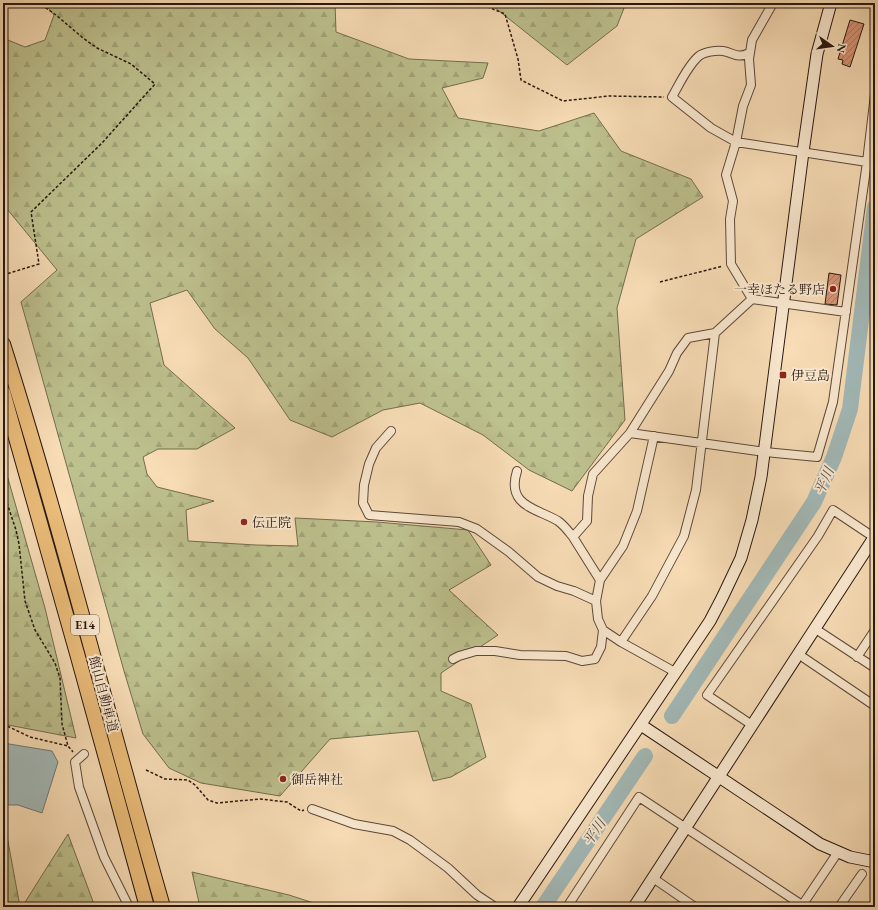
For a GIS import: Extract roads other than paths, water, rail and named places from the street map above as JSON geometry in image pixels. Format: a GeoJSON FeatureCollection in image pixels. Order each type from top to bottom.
{"type":"FeatureCollection","features":[{"type":"Feature","properties":{"kind":"highway","name":"館山自動車道"},"geometry":{"type":"LineString","coordinates":[[3,344],[20,396],[163,907]]}},
{"type":"Feature","properties":{"kind":"highway","name":"館山自動車道"},"geometry":{"type":"LineString","coordinates":[[3,392],[147,907]]}},
{"type":"Feature","properties":{"kind":"street"},"geometry":{"type":"LineString","coordinates":[[772,3],[752,40],[749,53],[751,85],[726,175],[733,201],[730,219],[731,264],[752,299],[846,312]]}},
{"type":"Feature","properties":{"kind":"street"},"geometry":{"type":"LineString","coordinates":[[518,907],[641,725],[716,610],[741,558],[752,520],[765,452],[783,304],[817,54],[831,3]]}},
{"type":"Feature","properties":{"kind":"street"},"geometry":{"type":"LineString","coordinates":[[749,53],[743,56],[735,56],[722,51],[716,51],[699,56],[690,67],[672,97],[711,128],[736,142],[867,162]]}},
{"type":"Feature","properties":{"kind":"street"},"geometry":{"type":"LineString","coordinates":[[630,432],[765,452],[817,457],[833,402],[867,162],[875,94]]}},
{"type":"Feature","properties":{"kind":"street"},"geometry":{"type":"LineString","coordinates":[[573,537],[587,520],[588,496],[593,474],[630,432],[669,371],[677,353],[688,338],[715,333],[752,299]]}},
{"type":"Feature","properties":{"kind":"street"},"geometry":{"type":"LineString","coordinates":[[621,642],[652,596],[684,536],[696,490],[715,333]]}},
{"type":"Feature","properties":{"kind":"street"},"geometry":{"type":"LineString","coordinates":[[391,430],[376,448],[369,464],[364,485],[363,503],[369,515],[459,522],[477,529],[509,552],[538,577],[596,601]]}},
{"type":"Feature","properties":{"kind":"street"},"geometry":{"type":"LineString","coordinates":[[453,659],[476,652],[495,651],[520,655],[566,656],[582,661],[595,659],[601,648],[603,630],[598,619],[596,601],[600,580],[623,546],[637,511],[654,436]]}},
{"type":"Feature","properties":{"kind":"street"},"geometry":{"type":"LineString","coordinates":[[517,471],[514,489],[520,501],[560,522],[573,537],[600,580]]}},
{"type":"Feature","properties":{"kind":"street"},"geometry":{"type":"LineString","coordinates":[[634,907],[752,725],[814,628],[875,537],[834,510],[818,536],[707,695],[752,725]]}},
{"type":"Feature","properties":{"kind":"street"},"geometry":{"type":"LineString","coordinates":[[814,628],[875,668]]}},
{"type":"Feature","properties":{"kind":"street"},"geometry":{"type":"LineString","coordinates":[[603,630],[621,642],[675,672]]}},
{"type":"Feature","properties":{"kind":"street"},"geometry":{"type":"LineString","coordinates":[[857,657],[875,630]]}},
{"type":"Feature","properties":{"kind":"street"},"geometry":{"type":"LineString","coordinates":[[804,658],[875,706]]}},
{"type":"Feature","properties":{"kind":"street"},"geometry":{"type":"LineString","coordinates":[[641,725],[820,844],[850,857],[874,857]]}},
{"type":"Feature","properties":{"kind":"street"},"geometry":{"type":"LineString","coordinates":[[84,754],[75,762],[79,787],[104,857],[129,907]]}},
{"type":"Feature","properties":{"kind":"street"},"geometry":{"type":"LineString","coordinates":[[567,907],[639,797],[801,906],[838,852]]}},
{"type":"Feature","properties":{"kind":"street"},"geometry":{"type":"LineString","coordinates":[[312,809],[354,824],[393,831],[410,840],[448,868],[476,895],[496,907]]}},
{"type":"Feature","properties":{"kind":"street"},"geometry":{"type":"LineString","coordinates":[[839,907],[862,874]]}},
{"type":"Feature","properties":{"kind":"street"},"geometry":{"type":"LineString","coordinates":[[653,878],[695,907]]}},
{"type":"Feature","properties":{"kind":"water"},"geometry":{"type":"Polygon","coordinates":[[[3,743],[52,751],[58,762],[42,813],[18,805],[3,805],[3,743]]]}},
{"type":"Feature","properties":{"kind":"waterway","name":"平川"},"geometry":{"type":"LineString","coordinates":[[672,716],[814,502],[834,457],[850,409],[875,207]]}},
{"type":"Feature","properties":{"kind":"waterway","name":"平川"},"geometry":{"type":"LineString","coordinates":[[543,907],[645,756]]}},
{"type":"Feature","properties":{"kind":"place","name":"一幸ほたる野店"},"geometry":{"type":"Point","coordinates":[833,289]}},
{"type":"Feature","properties":{"kind":"place","name":"伊豆島"},"geometry":{"type":"Point","coordinates":[783,375]}},
{"type":"Feature","properties":{"kind":"place","name":"伝正院"},"geometry":{"type":"Point","coordinates":[244,522]}},
{"type":"Feature","properties":{"kind":"place","name":"御岳神社"},"geometry":{"type":"Point","coordinates":[283,779]}}]}
